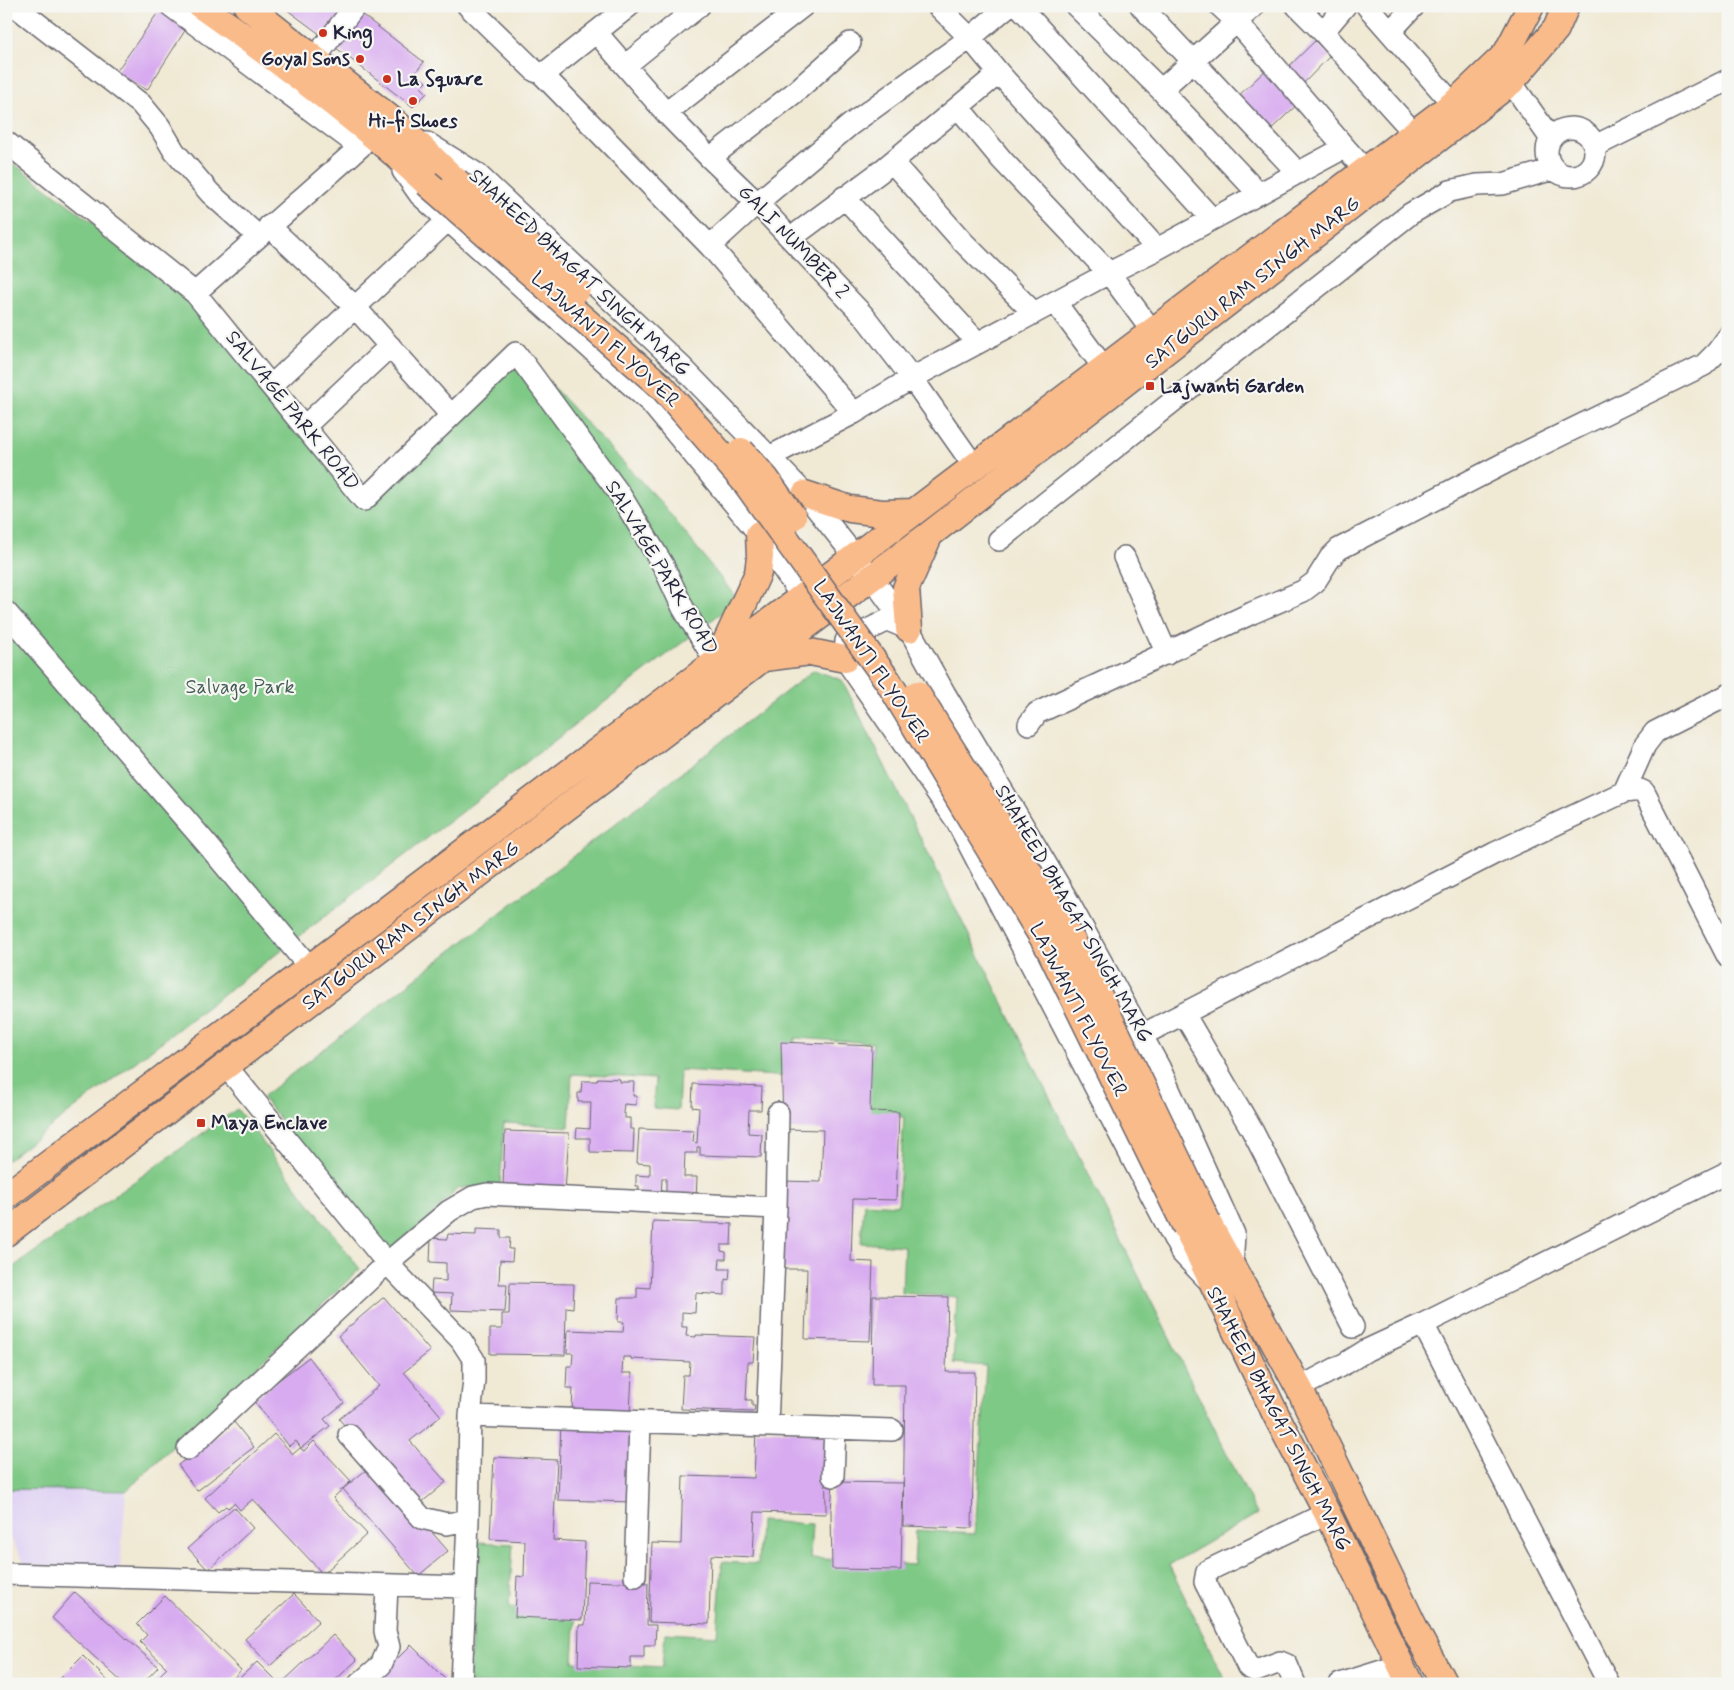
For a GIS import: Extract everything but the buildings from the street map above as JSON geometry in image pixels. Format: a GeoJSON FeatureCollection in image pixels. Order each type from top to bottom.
{"type":"FeatureCollection","features":[{"type":"Feature","properties":{"kind":"main road","name":"SHAHEED BHAGAT SINGH MARG"},"geometry":{"type":"LineString","coordinates":[[201,6],[263,49],[378,137]]}},
{"type":"Feature","properties":{"kind":"main road","name":"SATGURU RAM SINGH MARG"},"geometry":{"type":"LineString","coordinates":[[8,1191],[310,968],[1452,104],[1506,54],[1531,6]]}},
{"type":"Feature","properties":{"kind":"main road","name":"SATGURU RAM SINGH MARG"},"geometry":{"type":"LineString","coordinates":[[6,1233],[763,658],[930,535],[1511,82],[1556,29],[1566,6]]}},
{"type":"Feature","properties":{"kind":"main road","name":"SHAHEED BHAGAT SINGH MARG"},"geometry":{"type":"LineString","coordinates":[[255,9],[314,58],[378,137]]}},
{"type":"Feature","properties":{"kind":"main road","name":"LAJWANTI FLYOVER"},"geometry":{"type":"LineString","coordinates":[[378,137],[456,181],[675,377],[766,479],[905,676],[1074,944],[1197,1225],[1215,1287]]}},
{"type":"Feature","properties":{"kind":"main road","name":"LAJWANTI FLYOVER"},"geometry":{"type":"LineString","coordinates":[[378,137],[427,183],[664,388],[746,483],[888,681],[1049,948],[1197,1225]]}},
{"type":"Feature","properties":{"kind":"main road"},"geometry":{"type":"LineString","coordinates":[[805,494],[850,509],[882,513],[914,512]]}},
{"type":"Feature","properties":{"kind":"main road"},"geometry":{"type":"LineString","coordinates":[[716,662],[758,573],[760,557],[759,534]]}},
{"type":"Feature","properties":{"kind":"main road"},"geometry":{"type":"LineString","coordinates":[[909,628],[906,588],[930,535]]}},
{"type":"Feature","properties":{"kind":"main road","name":"SHAHEED BHAGAT SINGH MARG"},"geometry":{"type":"LineString","coordinates":[[817,618],[845,659]]}},
{"type":"Feature","properties":{"kind":"main road"},"geometry":{"type":"LineString","coordinates":[[763,658],[810,652],[845,659]]}},
{"type":"Feature","properties":{"kind":"main road"},"geometry":{"type":"LineString","coordinates":[[1197,1225],[1232,1268],[1299,1388],[1444,1684]]}},
{"type":"Feature","properties":{"kind":"main road","name":"SHAHEED BHAGAT SINGH MARG"},"geometry":{"type":"LineString","coordinates":[[1215,1287],[1275,1413],[1327,1513],[1406,1674]]}},
{"type":"Feature","properties":{"kind":"street"},"geometry":{"type":"LineString","coordinates":[[15,6],[141,104],[160,127],[174,151],[210,193],[263,231],[354,306],[451,415]]}},
{"type":"Feature","properties":{"kind":"street"},"geometry":{"type":"LineString","coordinates":[[171,6],[378,137],[420,195],[652,403],[759,534],[817,618]]}},
{"type":"Feature","properties":{"kind":"street"},"geometry":{"type":"LineString","coordinates":[[314,58],[356,6]]}},
{"type":"Feature","properties":{"kind":"street"},"geometry":{"type":"LineString","coordinates":[[468,6],[535,71],[541,73],[710,246],[854,413]]}},
{"type":"Feature","properties":{"kind":"street"},"geometry":{"type":"LineString","coordinates":[[541,73],[546,72],[629,6]]}},
{"type":"Feature","properties":{"kind":"street"},"geometry":{"type":"LineString","coordinates":[[626,65],[699,6]]}},
{"type":"Feature","properties":{"kind":"street"},"geometry":{"type":"LineString","coordinates":[[666,113],[803,6]]}},
{"type":"Feature","properties":{"kind":"street"},"geometry":{"type":"LineString","coordinates":[[938,6],[970,38],[999,73],[1157,249]]}},
{"type":"Feature","properties":{"kind":"street"},"geometry":{"type":"LineString","coordinates":[[710,246],[757,203],[850,125],[970,38],[1008,6]]}},
{"type":"Feature","properties":{"kind":"street"},"geometry":{"type":"LineString","coordinates":[[1019,6],[1212,219]]}},
{"type":"Feature","properties":{"kind":"street"},"geometry":{"type":"LineString","coordinates":[[1076,6],[1161,90],[1260,194]]}},
{"type":"Feature","properties":{"kind":"street"},"geometry":{"type":"LineString","coordinates":[[1141,6],[1298,173]]}},
{"type":"Feature","properties":{"kind":"street"},"geometry":{"type":"LineString","coordinates":[[1220,6],[1365,170]]}},
{"type":"Feature","properties":{"kind":"street"},"geometry":{"type":"LineString","coordinates":[[1161,90],[1254,6]]}},
{"type":"Feature","properties":{"kind":"street"},"geometry":{"type":"LineString","coordinates":[[1297,6],[1323,32],[1414,133]]}},
{"type":"Feature","properties":{"kind":"street"},"geometry":{"type":"LineString","coordinates":[[1323,32],[1345,6]]}},
{"type":"Feature","properties":{"kind":"street"},"geometry":{"type":"LineString","coordinates":[[1367,6],[1452,104]]}},
{"type":"Feature","properties":{"kind":"street"},"geometry":{"type":"LineString","coordinates":[[1390,32],[1414,6]]}},
{"type":"Feature","properties":{"kind":"street","name":"GALI NUMBER 2"},"geometry":{"type":"LineString","coordinates":[[596,32],[666,113],[757,203],[864,316],[912,378],[974,466]]}},
{"type":"Feature","properties":{"kind":"street"},"geometry":{"type":"LineString","coordinates":[[710,158],[794,93],[850,43]]}},
{"type":"Feature","properties":{"kind":"street"},"geometry":{"type":"LineString","coordinates":[[791,238],[892,162],[999,73]]}},
{"type":"Feature","properties":{"kind":"street"},"geometry":{"type":"LineString","coordinates":[[1595,146],[1728,80]]}},
{"type":"Feature","properties":{"kind":"street"},"geometry":{"type":"LineString","coordinates":[[1511,82],[1550,139]]}},
{"type":"Feature","properties":{"kind":"street"},"geometry":{"type":"LineString","coordinates":[[959,108],[1002,160],[1109,272],[1152,331]]}},
{"type":"Feature","properties":{"kind":"street"},"geometry":{"type":"LineString","coordinates":[[1563,129],[1579,129],[1592,139],[1595,146],[1594,162],[1583,174],[1567,176],[1553,169],[1549,162],[1547,154],[1550,139],[1563,129]]}},
{"type":"Feature","properties":{"kind":"street"},"geometry":{"type":"LineString","coordinates":[[195,293],[263,231],[378,137]]}},
{"type":"Feature","properties":{"kind":"street","name":"SHAHEED BHAGAT SINGH MARG"},"geometry":{"type":"LineString","coordinates":[[378,137],[477,174],[683,368],[805,494],[872,578],[909,628],[945,694],[1068,901],[1159,1067],[1234,1234],[1232,1268]]}},
{"type":"Feature","properties":{"kind":"street","name":"SALVAGE PARK ROAD"},"geometry":{"type":"LineString","coordinates":[[6,142],[195,293],[364,500],[516,353],[619,493],[663,565],[682,608],[716,662]]}},
{"type":"Feature","properties":{"kind":"street"},"geometry":{"type":"LineString","coordinates":[[769,457],[854,413],[912,378],[1109,272],[1157,249],[1342,150],[1348,150]]}},
{"type":"Feature","properties":{"kind":"street"},"geometry":{"type":"LineString","coordinates":[[892,162],[963,242],[1034,314]]}},
{"type":"Feature","properties":{"kind":"street"},"geometry":{"type":"LineString","coordinates":[[999,540],[1410,214],[1450,191],[1477,185],[1503,184],[1553,169]]}},
{"type":"Feature","properties":{"kind":"street"},"geometry":{"type":"LineString","coordinates":[[844,197],[978,343]]}},
{"type":"Feature","properties":{"kind":"street"},"geometry":{"type":"LineString","coordinates":[[271,386],[354,306],[448,220]]}},
{"type":"Feature","properties":{"kind":"street"},"geometry":{"type":"LineString","coordinates":[[1055,302],[1104,368]]}},
{"type":"Feature","properties":{"kind":"street"},"geometry":{"type":"LineString","coordinates":[[1029,724],[1037,713],[1303,591],[1315,582],[1330,558],[1340,549],[1522,454],[1704,365],[1728,337]]}},
{"type":"Feature","properties":{"kind":"street"},"geometry":{"type":"LineString","coordinates":[[304,427],[390,346]]}},
{"type":"Feature","properties":{"kind":"street"},"geometry":{"type":"LineString","coordinates":[[652,403],[670,403],[687,385],[683,368]]}},
{"type":"Feature","properties":{"kind":"street"},"geometry":{"type":"LineString","coordinates":[[1124,558],[1167,654]]}},
{"type":"Feature","properties":{"kind":"street"},"geometry":{"type":"LineString","coordinates":[[6,612],[206,843],[310,968]]}},
{"type":"Feature","properties":{"kind":"street"},"geometry":{"type":"LineString","coordinates":[[845,659],[846,642],[888,620],[909,628]]}},
{"type":"Feature","properties":{"kind":"street","name":"SHAHEED BHAGAT SINGH MARG"},"geometry":{"type":"LineString","coordinates":[[845,659],[956,820],[1181,1252],[1215,1287]]}},
{"type":"Feature","properties":{"kind":"street"},"geometry":{"type":"LineString","coordinates":[[1624,792],[1645,746],[1655,732],[1728,694]]}},
{"type":"Feature","properties":{"kind":"street"},"geometry":{"type":"LineString","coordinates":[[1142,1036],[1496,853],[1624,792],[1640,790],[1644,792],[1728,957]]}},
{"type":"Feature","properties":{"kind":"street"},"geometry":{"type":"LineString","coordinates":[[1184,1014],[1252,1130],[1353,1327]]}},
{"type":"Feature","properties":{"kind":"street"},"geometry":{"type":"LineString","coordinates":[[226,1066],[386,1264],[461,1340],[474,1360],[470,1416],[461,1684]]}},
{"type":"Feature","properties":{"kind":"street"},"geometry":{"type":"LineString","coordinates":[[766,1426],[776,1208],[778,1113]]}},
{"type":"Feature","properties":{"kind":"street"},"geometry":{"type":"LineString","coordinates":[[1299,1388],[1368,1350],[1728,1172]]}},
{"type":"Feature","properties":{"kind":"street"},"geometry":{"type":"LineString","coordinates":[[188,1449],[386,1264],[449,1210],[473,1197],[487,1194],[776,1208]]}},
{"type":"Feature","properties":{"kind":"street"},"geometry":{"type":"LineString","coordinates":[[1423,1324],[1609,1684]]}},
{"type":"Feature","properties":{"kind":"street"},"geometry":{"type":"LineString","coordinates":[[470,1416],[892,1430]]}},
{"type":"Feature","properties":{"kind":"street"},"geometry":{"type":"LineString","coordinates":[[635,1576],[640,1422]]}},
{"type":"Feature","properties":{"kind":"street"},"geometry":{"type":"LineString","coordinates":[[833,1476],[835,1428]]}},
{"type":"Feature","properties":{"kind":"street"},"geometry":{"type":"LineString","coordinates":[[349,1435],[422,1518],[447,1524],[468,1520]]}},
{"type":"Feature","properties":{"kind":"street"},"geometry":{"type":"LineString","coordinates":[[1295,1684],[1287,1665],[1280,1662],[1256,1671],[1248,1667],[1205,1582],[1207,1571],[1327,1513]]}},
{"type":"Feature","properties":{"kind":"street"},"geometry":{"type":"LineString","coordinates":[[6,1574],[465,1587]]}},
{"type":"Feature","properties":{"kind":"street"},"geometry":{"type":"LineString","coordinates":[[359,1684],[382,1665],[389,1647],[385,1631],[387,1584]]}},
{"type":"Feature","properties":{"kind":"street"},"geometry":{"type":"LineString","coordinates":[[1340,1684],[1406,1674]]}},
{"type":"Feature","properties":{"kind":"shaded area"},"geometry":{"type":"Polygon","coordinates":[[[6,1489],[126,1491],[120,1569],[25,1564],[6,1530],[6,1489]]]}},
{"type":"Feature","properties":{"kind":"green space","name":"Salvage Park"},"geometry":{"type":"Polygon","coordinates":[[[6,158],[193,297],[370,493],[523,355],[663,505],[738,600],[6,1161],[6,158]]]}},
{"type":"Feature","properties":{"kind":"green space"},"geometry":{"type":"Polygon","coordinates":[[[814,670],[842,680],[1257,1514],[1169,1565],[1227,1684],[469,1684],[478,1542],[513,1544],[509,1607],[576,1611],[573,1662],[662,1667],[665,1633],[717,1636],[722,1562],[758,1564],[760,1521],[812,1524],[810,1558],[914,1565],[916,1530],[975,1534],[986,1366],[953,1363],[957,1297],[902,1293],[904,1246],[861,1243],[864,1203],[898,1205],[904,1117],[868,1114],[873,1043],[795,1038],[792,1077],[680,1070],[678,1110],[653,1108],[655,1079],[572,1074],[569,1127],[504,1123],[500,1186],[458,1188],[390,1259],[262,1097],[814,670]]]}},
{"type":"Feature","properties":{"kind":"green space"},"geometry":{"type":"Polygon","coordinates":[[[237,1109],[360,1269],[126,1491],[6,1489],[6,1272],[237,1109]]]}},
{"type":"Feature","properties":{"kind":"place","name":"King"},"geometry":{"type":"Point","coordinates":[323,33]}},
{"type":"Feature","properties":{"kind":"place","name":"Goyal Sons"},"geometry":{"type":"Point","coordinates":[360,59]}},
{"type":"Feature","properties":{"kind":"place","name":"La Square"},"geometry":{"type":"Point","coordinates":[387,79]}},
{"type":"Feature","properties":{"kind":"place","name":"Hi-fi Shoes"},"geometry":{"type":"Point","coordinates":[413,101]}},
{"type":"Feature","properties":{"kind":"place","name":"Lajwanti Garden"},"geometry":{"type":"Point","coordinates":[1150,386]}},
{"type":"Feature","properties":{"kind":"place","name":"Maya Enclave"},"geometry":{"type":"Point","coordinates":[201,1123]}}]}
